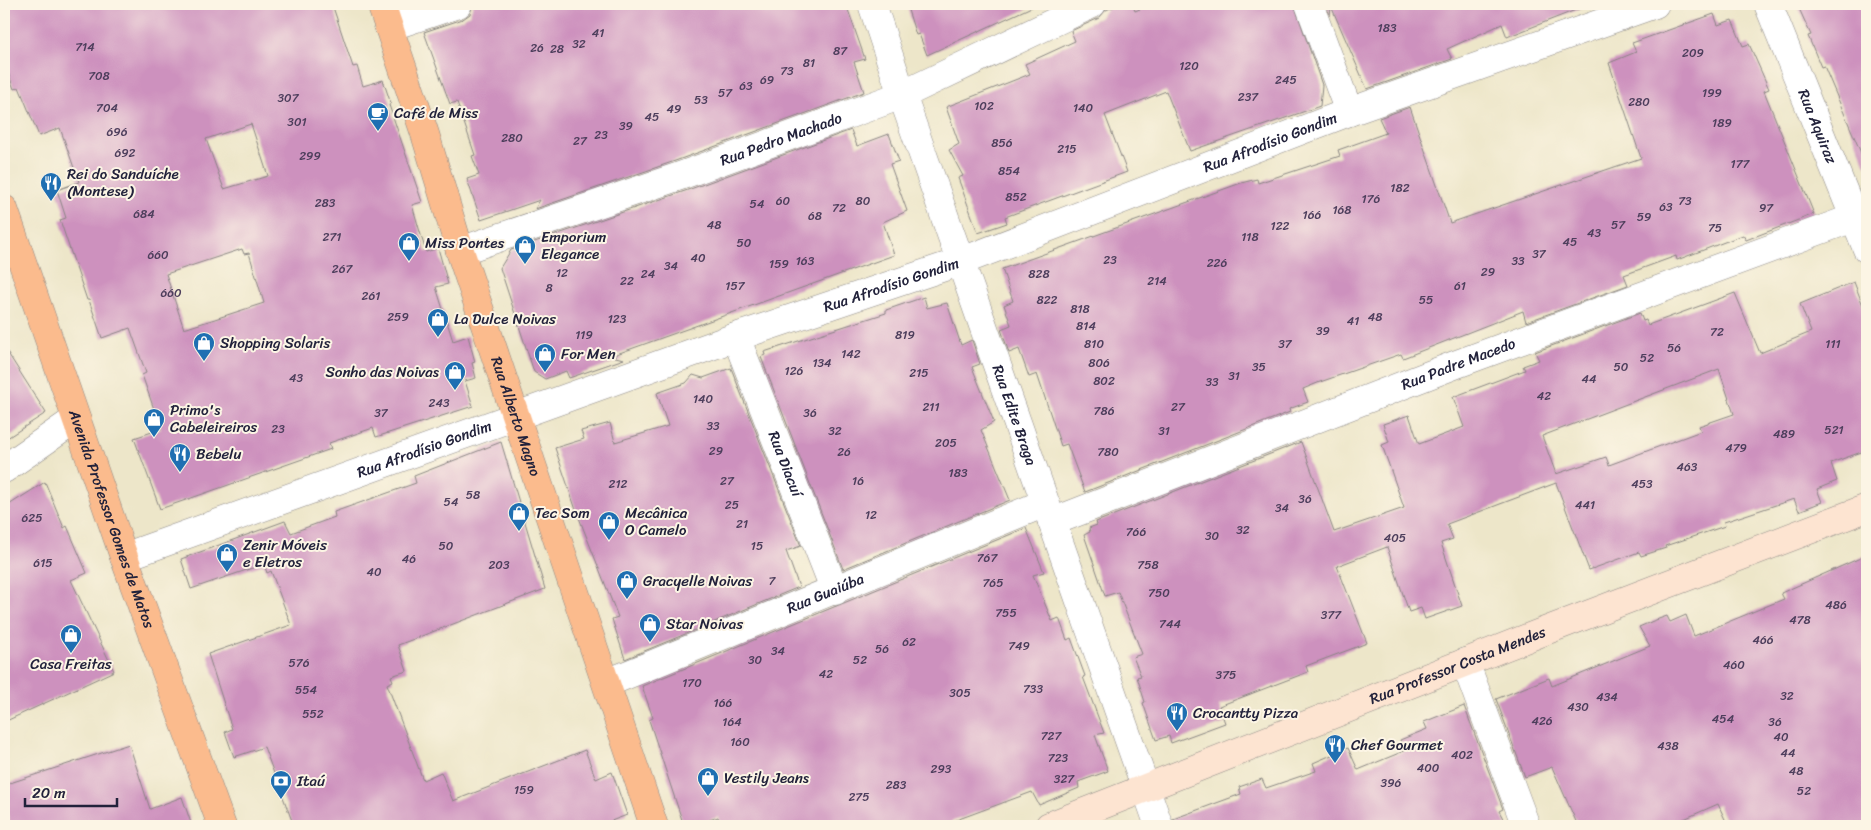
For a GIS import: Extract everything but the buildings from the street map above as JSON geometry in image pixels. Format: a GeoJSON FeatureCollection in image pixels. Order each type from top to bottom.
{"type":"FeatureCollection","features":[{"type":"Feature","properties":{"kind":"main road","name":"Rua Alberto Magno"},"geometry":{"type":"LineString","coordinates":[[385,15],[426,134],[460,251],[654,826]]}},
{"type":"Feature","properties":{"kind":"main road","name":"Avenida Professor Gomes de Matos"},"geometry":{"type":"LineString","coordinates":[[4,210],[124,557],[222,826]]}},
{"type":"Feature","properties":{"kind":"street"},"geometry":{"type":"LineString","coordinates":[[385,15],[458,4]]}},
{"type":"Feature","properties":{"kind":"street","name":"Rua Edite Braga"},"geometry":{"type":"LineString","coordinates":[[872,4],[902,95],[962,261],[1159,826]]}},
{"type":"Feature","properties":{"kind":"street","name":"Rua Pedro Machado"},"geometry":{"type":"LineString","coordinates":[[460,251],[680,176],[902,95],[1092,4]]}},
{"type":"Feature","properties":{"kind":"street"},"geometry":{"type":"LineString","coordinates":[[1309,4],[1349,112]]}},
{"type":"Feature","properties":{"kind":"street","name":"Rua Afrodísio Gondim"},"geometry":{"type":"LineString","coordinates":[[124,557],[736,337],[962,261],[1349,112],[1655,4]]}},
{"type":"Feature","properties":{"kind":"street","name":"Rua Aquiraz"},"geometry":{"type":"LineString","coordinates":[[1768,4],[1860,216],[1867,249]]}},
{"type":"Feature","properties":{"kind":"street","name":"Rua Padre Macedo"},"geometry":{"type":"LineString","coordinates":[[1049,513],[1860,216]]}},
{"type":"Feature","properties":{"kind":"street","name":"Rua Diacuí"},"geometry":{"type":"LineString","coordinates":[[736,337],[835,591]]}},
{"type":"Feature","properties":{"kind":"street"},"geometry":{"type":"LineString","coordinates":[[4,470],[76,419]]}},
{"type":"Feature","properties":{"kind":"street","name":"Rua Professor Costa Mendes"},"geometry":{"type":"LineString","coordinates":[[1049,826],[1464,662],[1867,508]]}},
{"type":"Feature","properties":{"kind":"street","name":"Rua Guaiúba"},"geometry":{"type":"LineString","coordinates":[[607,683],[835,591],[1049,513]]}},
{"type":"Feature","properties":{"kind":"street"},"geometry":{"type":"LineString","coordinates":[[1464,662],[1526,826]]}},
{"type":"Feature","properties":{"kind":"place","name":"Café de Miss"},"geometry":{"type":"Point","coordinates":[378,132]}},
{"type":"Feature","properties":{"kind":"place","name":"Rei do Sanduíche (Montese)"},"geometry":{"type":"Point","coordinates":[51,202]}},
{"type":"Feature","properties":{"kind":"place","name":"Miss Pontes"},"geometry":{"type":"Point","coordinates":[409,262]}},
{"type":"Feature","properties":{"kind":"place","name":"Emporium Elegance"},"geometry":{"type":"Point","coordinates":[525,265]}},
{"type":"Feature","properties":{"kind":"place","name":"La Dulce Noivas"},"geometry":{"type":"Point","coordinates":[438,338]}},
{"type":"Feature","properties":{"kind":"place","name":"Shopping Solaris"},"geometry":{"type":"Point","coordinates":[204,362]}},
{"type":"Feature","properties":{"kind":"place","name":"For Men"},"geometry":{"type":"Point","coordinates":[545,373]}},
{"type":"Feature","properties":{"kind":"place","name":"Sonho das Noivas"},"geometry":{"type":"Point","coordinates":[455,391]}},
{"type":"Feature","properties":{"kind":"place","name":"Primo's Cabeleireiros"},"geometry":{"type":"Point","coordinates":[154,438]}},
{"type":"Feature","properties":{"kind":"place","name":"Bebelu"},"geometry":{"type":"Point","coordinates":[180,473]}},
{"type":"Feature","properties":{"kind":"place","name":"Tec Som"},"geometry":{"type":"Point","coordinates":[519,532]}},
{"type":"Feature","properties":{"kind":"place","name":"Mecânica O Camelo"},"geometry":{"type":"Point","coordinates":[609,541]}},
{"type":"Feature","properties":{"kind":"place","name":"Zenir Móveis e Eletros"},"geometry":{"type":"Point","coordinates":[227,573]}},
{"type":"Feature","properties":{"kind":"place","name":"Gracyelle Noivas"},"geometry":{"type":"Point","coordinates":[627,600]}},
{"type":"Feature","properties":{"kind":"place","name":"Star Noivas"},"geometry":{"type":"Point","coordinates":[650,643]}},
{"type":"Feature","properties":{"kind":"place","name":"Casa Freitas"},"geometry":{"type":"Point","coordinates":[71,654]}},
{"type":"Feature","properties":{"kind":"place","name":"Crocantty Pizza"},"geometry":{"type":"Point","coordinates":[1177,732]}},
{"type":"Feature","properties":{"kind":"place","name":"Chef Gourmet"},"geometry":{"type":"Point","coordinates":[1335,764]}},
{"type":"Feature","properties":{"kind":"place","name":"Vestily Jeans"},"geometry":{"type":"Point","coordinates":[708,797]}},
{"type":"Feature","properties":{"kind":"place","name":"Itaú"},"geometry":{"type":"Point","coordinates":[281,800]}}]}
